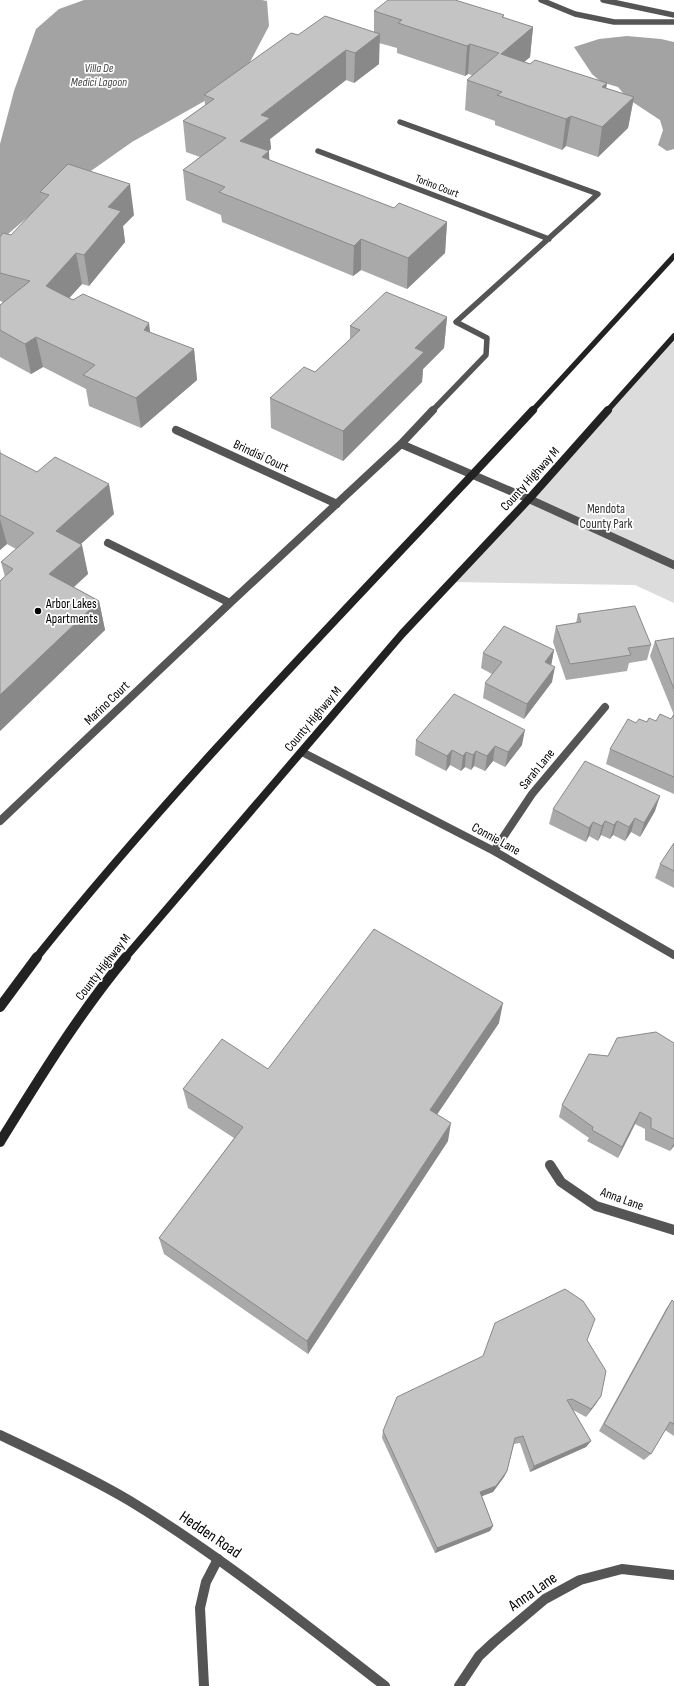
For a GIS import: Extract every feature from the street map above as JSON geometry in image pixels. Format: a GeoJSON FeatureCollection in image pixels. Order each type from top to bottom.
{"type":"FeatureCollection","features":[{"type":"Feature","properties":{"kind":"main road"},"geometry":{"type":"LineString","coordinates":[[0,1007],[43,949],[91,891],[231,731],[472,476],[674,256]]}},
{"type":"Feature","properties":{"kind":"main road","name":"County Highway M"},"geometry":{"type":"LineString","coordinates":[[0,1142],[54,1055],[101,989],[151,927],[402,634],[530,499],[674,336]]}},
{"type":"Feature","properties":{"kind":"street"},"geometry":{"type":"LineString","coordinates":[[541,0],[576,14],[614,22],[674,22]]}},
{"type":"Feature","properties":{"kind":"street"},"geometry":{"type":"LineString","coordinates":[[603,0],[674,15]]}},
{"type":"Feature","properties":{"kind":"street"},"geometry":{"type":"LineString","coordinates":[[400,122],[598,194],[549,239]]}},
{"type":"Feature","properties":{"kind":"street","name":"Torino Court"},"geometry":{"type":"LineString","coordinates":[[318,152],[549,239]]}},
{"type":"Feature","properties":{"kind":"street","name":"Marino Court"},"geometry":{"type":"LineString","coordinates":[[0,821],[230,603],[401,444],[486,355],[487,338],[456,322],[549,239]]}},
{"type":"Feature","properties":{"kind":"street","name":"Brindisi Court"},"geometry":{"type":"LineString","coordinates":[[176,430],[337,504]]}},
{"type":"Feature","properties":{"kind":"street"},"geometry":{"type":"LineString","coordinates":[[401,444],[472,476],[530,499],[674,565]]}},
{"type":"Feature","properties":{"kind":"street"},"geometry":{"type":"LineString","coordinates":[[108,543],[230,603]]}},
{"type":"Feature","properties":{"kind":"street","name":"Sarah Lane"},"geometry":{"type":"LineString","coordinates":[[494,851],[532,794],[605,707]]}},
{"type":"Feature","properties":{"kind":"street","name":"Connie Lane"},"geometry":{"type":"LineString","coordinates":[[302,752],[494,851],[674,955]]}},
{"type":"Feature","properties":{"kind":"street","name":"Anna Lane"},"geometry":{"type":"LineString","coordinates":[[550,1166],[561,1182],[596,1206],[674,1230]]}},
{"type":"Feature","properties":{"kind":"street","name":"Hedden Road"},"geometry":{"type":"LineString","coordinates":[[0,1435],[41,1454],[128,1500],[218,1558],[385,1686]]}},
{"type":"Feature","properties":{"kind":"street"},"geometry":{"type":"LineString","coordinates":[[204,1686],[200,1608],[206,1582],[218,1558]]}},
{"type":"Feature","properties":{"kind":"street","name":"Anna Lane"},"geometry":{"type":"LineString","coordinates":[[458,1686],[479,1656],[494,1642],[545,1599],[580,1580],[622,1569],[674,1575]]}},
{"type":"Feature","properties":{"kind":"green space","name":"Mendota County Park"},"geometry":{"type":"Polygon","coordinates":[[[674,336],[674,603],[635,585],[452,582],[674,336]]]}},
{"type":"Feature","properties":{"kind":"water","name":"Villa De Medici Lagoon"},"geometry":{"type":"Polygon","coordinates":[[[84,0],[262,0],[267,1],[269,26],[240,81],[132,142],[37,209],[0,241],[0,144],[14,91],[36,29],[59,9],[84,0]]]}},
{"type":"Feature","properties":{"kind":"water"},"geometry":{"type":"Polygon","coordinates":[[[627,36],[661,39],[674,42],[674,149],[667,151],[658,145],[663,130],[660,120],[628,99],[618,87],[601,82],[592,74],[574,47],[599,39],[627,36]]]}},
{"type":"Feature","properties":{"kind":"building"},"geometry":{"type":"Polygon","coordinates":[[[388,0],[455,0],[504,15],[502,17],[533,27],[501,54],[530,64],[535,60],[607,83],[602,87],[634,97],[602,127],[571,116],[566,119],[497,95],[502,92],[467,80],[499,53],[470,44],[467,46],[398,23],[402,20],[374,11],[388,0]]]}},
{"type":"Feature","properties":{"kind":"building"},"geometry":{"type":"Polygon","coordinates":[[[325,16],[380,34],[355,53],[346,50],[261,115],[270,118],[240,141],[269,151],[262,157],[394,208],[399,203],[447,222],[408,258],[361,239],[354,246],[219,192],[225,187],[183,170],[226,138],[183,121],[214,99],[204,95],[291,33],[298,35],[325,16]]]}},
{"type":"Feature","properties":{"kind":"building"},"geometry":{"type":"Polygon","coordinates":[[[68,164],[130,184],[108,207],[121,211],[84,255],[76,253],[46,286],[73,300],[83,294],[149,323],[144,330],[194,349],[136,398],[83,375],[95,365],[36,337],[25,344],[0,330],[0,305],[30,281],[0,273],[0,237],[3,233],[11,235],[49,195],[40,192],[68,164]]]}},
{"type":"Feature","properties":{"kind":"building"},"geometry":{"type":"Polygon","coordinates":[[[386,292],[447,317],[415,348],[424,352],[343,431],[270,398],[304,367],[315,372],[360,330],[350,326],[386,292]]]}},
{"type":"Feature","properties":{"kind":"building","name":"Arbor Lakes Apartments"},"geometry":{"type":"Polygon","coordinates":[[[0,453],[37,472],[55,457],[109,484],[56,531],[82,545],[49,574],[99,601],[0,695],[0,581],[13,569],[1,562],[34,533],[0,515],[0,453]]]}},
{"type":"Feature","properties":{"kind":"building"},"geometry":{"type":"Polygon","coordinates":[[[635,606],[651,645],[628,648],[631,655],[570,664],[556,626],[581,622],[578,614],[635,606]]]}},
{"type":"Feature","properties":{"kind":"building"},"geometry":{"type":"Polygon","coordinates":[[[504,626],[554,650],[545,662],[555,667],[527,704],[485,683],[502,662],[483,653],[504,626]]]}},
{"type":"Feature","properties":{"kind":"building"},"geometry":{"type":"Polygon","coordinates":[[[674,638],[674,689],[655,641],[674,638]]]}},
{"type":"Feature","properties":{"kind":"building"},"geometry":{"type":"Polygon","coordinates":[[[454,694],[525,730],[508,752],[495,746],[487,756],[476,751],[473,755],[466,752],[463,756],[452,750],[447,756],[416,740],[454,694]]]}},
{"type":"Feature","properties":{"kind":"building"},"geometry":{"type":"Polygon","coordinates":[[[660,714],[671,719],[674,714],[674,777],[610,749],[628,719],[636,723],[639,719],[647,722],[649,718],[656,721],[660,714]]]}},
{"type":"Feature","properties":{"kind":"building"},"geometry":{"type":"Polygon","coordinates":[[[585,761],[660,796],[644,823],[635,818],[629,827],[617,821],[614,825],[605,821],[602,826],[593,822],[589,828],[553,809],[585,761]]]}},
{"type":"Feature","properties":{"kind":"building"},"geometry":{"type":"Polygon","coordinates":[[[674,843],[674,871],[660,864],[674,843]]]}},
{"type":"Feature","properties":{"kind":"building"},"geometry":{"type":"Polygon","coordinates":[[[374,929],[503,1003],[430,1110],[451,1123],[307,1341],[159,1238],[243,1127],[183,1089],[222,1039],[268,1069],[374,929]]]}},
{"type":"Feature","properties":{"kind":"building"},"geometry":{"type":"Polygon","coordinates":[[[656,1032],[674,1043],[674,1139],[651,1128],[651,1118],[640,1112],[622,1147],[592,1130],[593,1127],[562,1105],[589,1054],[608,1056],[617,1038],[656,1032]]]}},
{"type":"Feature","properties":{"kind":"building"},"geometry":{"type":"Polygon","coordinates":[[[565,1289],[583,1301],[595,1319],[587,1340],[606,1371],[601,1396],[591,1409],[572,1399],[567,1400],[591,1441],[534,1466],[523,1436],[515,1438],[507,1471],[496,1486],[480,1492],[493,1526],[437,1548],[383,1431],[397,1397],[483,1356],[495,1323],[565,1289]]]}},
{"type":"Feature","properties":{"kind":"building"},"geometry":{"type":"Polygon","coordinates":[[[672,1300],[674,1302],[674,1424],[670,1422],[651,1454],[604,1424],[672,1300]]]}},
{"type":"Feature","properties":{"kind":"place","name":"Arbor Lakes Apartments"},"geometry":{"type":"Point","coordinates":[38,611]}}]}
